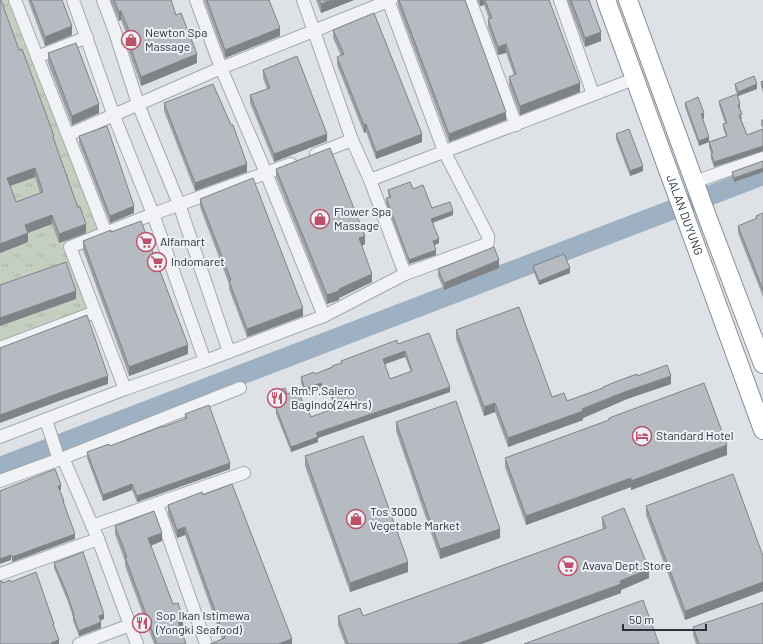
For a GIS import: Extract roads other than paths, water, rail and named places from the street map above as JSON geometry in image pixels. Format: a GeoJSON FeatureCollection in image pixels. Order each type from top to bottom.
{"type":"FeatureCollection","features":[{"type":"Feature","properties":{"kind":"highway","name":"JALAN DUYUNG"},"geometry":{"type":"LineString","coordinates":[[606,0],[763,430]]}},
{"type":"Feature","properties":{"kind":"highway","name":"JALAN DUYUNG"},"geometry":{"type":"LineString","coordinates":[[628,0],[708,220],[763,364]]}},
{"type":"Feature","properties":{"kind":"street"},"geometry":{"type":"LineString","coordinates":[[15,0],[106,233]]}},
{"type":"Feature","properties":{"kind":"street"},"geometry":{"type":"LineString","coordinates":[[73,0],[114,116],[153,214],[205,361]]}},
{"type":"Feature","properties":{"kind":"street"},"geometry":{"type":"LineString","coordinates":[[103,0],[138,104],[179,204],[229,352]]}},
{"type":"Feature","properties":{"kind":"street"},"geometry":{"type":"LineString","coordinates":[[196,0],[221,68],[266,173],[324,316]]}},
{"type":"Feature","properties":{"kind":"street"},"geometry":{"type":"LineString","coordinates":[[303,0],[352,140],[370,180],[405,274]]}},
{"type":"Feature","properties":{"kind":"street"},"geometry":{"type":"LineString","coordinates":[[0,437],[125,389],[205,361],[324,316],[405,274],[482,247],[487,244],[488,241],[488,236],[444,151],[389,0],[221,68],[68,135]]}},
{"type":"Feature","properties":{"kind":"street"},"geometry":{"type":"LineString","coordinates":[[470,0],[516,125]]}},
{"type":"Feature","properties":{"kind":"street"},"geometry":{"type":"LineString","coordinates":[[560,0],[593,94]]}},
{"type":"Feature","properties":{"kind":"street"},"geometry":{"type":"LineString","coordinates":[[37,57],[87,37]]}},
{"type":"Feature","properties":{"kind":"street"},"geometry":{"type":"LineString","coordinates":[[370,180],[634,79]]}},
{"type":"Feature","properties":{"kind":"street"},"geometry":{"type":"LineString","coordinates":[[125,389],[70,247],[179,204],[352,140]]}},
{"type":"Feature","properties":{"kind":"street"},"geometry":{"type":"LineString","coordinates":[[695,184],[763,158]]}},
{"type":"Feature","properties":{"kind":"street"},"geometry":{"type":"LineString","coordinates":[[0,348],[95,312]]}},
{"type":"Feature","properties":{"kind":"street"},"geometry":{"type":"LineString","coordinates":[[0,481],[240,388]]}},
{"type":"Feature","properties":{"kind":"street"},"geometry":{"type":"LineString","coordinates":[[46,420],[60,458],[98,539],[137,644]]}},
{"type":"Feature","properties":{"kind":"street"},"geometry":{"type":"LineString","coordinates":[[92,526],[244,473]]}},
{"type":"Feature","properties":{"kind":"street"},"geometry":{"type":"LineString","coordinates":[[157,504],[206,644]]}},
{"type":"Feature","properties":{"kind":"street"},"geometry":{"type":"LineString","coordinates":[[0,574],[98,539]]}},
{"type":"Feature","properties":{"kind":"street"},"geometry":{"type":"LineString","coordinates":[[79,644],[130,625]]}},
{"type":"Feature","properties":{"kind":"waterway"},"geometry":{"type":"LineString","coordinates":[[0,467],[763,175]]}},
{"type":"Feature","properties":{"kind":"place","name":"Newton Spa Massage"},"geometry":{"type":"Point","coordinates":[131,40]}},
{"type":"Feature","properties":{"kind":"place","name":"Flower Spa Massage"},"geometry":{"type":"Point","coordinates":[320,219]}},
{"type":"Feature","properties":{"kind":"place","name":"Alfamart"},"geometry":{"type":"Point","coordinates":[146,242]}},
{"type":"Feature","properties":{"kind":"place","name":"Indomaret"},"geometry":{"type":"Point","coordinates":[157,262]}},
{"type":"Feature","properties":{"kind":"place","name":"Rm.P.Salero Bagindo(24Hrs)"},"geometry":{"type":"Point","coordinates":[277,398]}},
{"type":"Feature","properties":{"kind":"place","name":"Standard Hotel"},"geometry":{"type":"Point","coordinates":[642,436]}},
{"type":"Feature","properties":{"kind":"place","name":"Tos 3000 Vegetable Market"},"geometry":{"type":"Point","coordinates":[356,519]}},
{"type":"Feature","properties":{"kind":"place","name":"Avava Dept.Store"},"geometry":{"type":"Point","coordinates":[568,566]}},
{"type":"Feature","properties":{"kind":"place","name":"Sop Ikan Istimewa (Yongki Seafood)"},"geometry":{"type":"Point","coordinates":[142,623]}}]}
